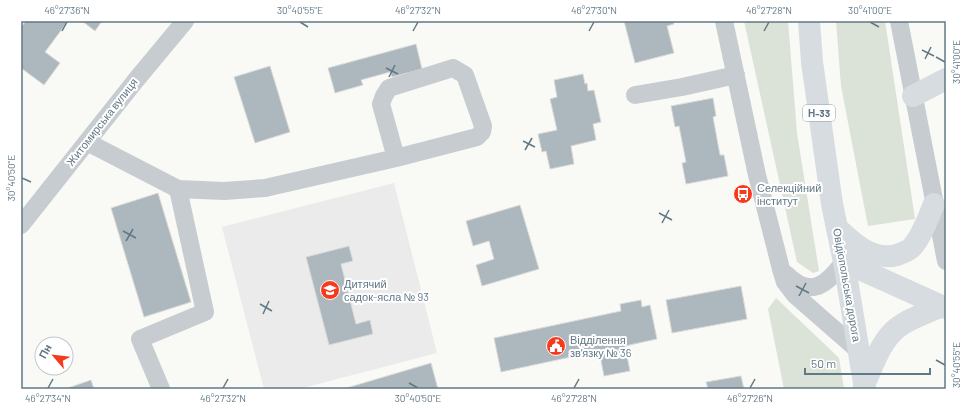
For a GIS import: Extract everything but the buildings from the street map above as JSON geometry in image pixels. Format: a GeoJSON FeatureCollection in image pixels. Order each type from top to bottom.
{"type":"FeatureCollection","features":[{"type":"Feature","properties":{"kind":"main road","name":"Овідіопольська дорога"},"geometry":{"type":"LineString","coordinates":[[809,21],[812,62],[832,204],[844,262],[865,387]]}},
{"type":"Feature","properties":{"kind":"main road"},"geometry":{"type":"LineString","coordinates":[[913,96],[946,79]]}},
{"type":"Feature","properties":{"kind":"main road"},"geometry":{"type":"LineString","coordinates":[[837,228],[853,243],[869,253],[880,256],[892,256],[902,253],[912,247],[922,233],[934,204]]}},
{"type":"Feature","properties":{"kind":"main road"},"geometry":{"type":"LineString","coordinates":[[844,262],[944,307]]}},
{"type":"Feature","properties":{"kind":"main road"},"geometry":{"type":"LineString","coordinates":[[865,387],[877,354],[896,328],[910,320],[944,307]]}},
{"type":"Feature","properties":{"kind":"street","name":"Житомирська вулиця"},"geometry":{"type":"LineString","coordinates":[[21,225],[136,80],[185,21]]}},
{"type":"Feature","properties":{"kind":"street"},"geometry":{"type":"LineString","coordinates":[[724,21],[757,175],[785,282],[795,295],[859,351]]}},
{"type":"Feature","properties":{"kind":"street"},"geometry":{"type":"LineString","coordinates":[[899,21],[946,260]]}},
{"type":"Feature","properties":{"kind":"street"},"geometry":{"type":"LineString","coordinates":[[87,142],[178,189],[224,190],[265,188],[396,158],[476,137],[482,132],[483,126],[465,75],[453,68],[389,88],[381,104],[396,158]]}},
{"type":"Feature","properties":{"kind":"street"},"geometry":{"type":"LineString","coordinates":[[635,96],[736,75]]}},
{"type":"Feature","properties":{"kind":"street"},"geometry":{"type":"LineString","coordinates":[[161,389],[140,339],[205,312],[178,189]]}},
{"type":"Feature","properties":{"kind":"street"},"geometry":{"type":"LineString","coordinates":[[781,269],[796,283],[806,288],[814,288],[823,285],[832,278],[844,262]]}},
{"type":"Feature","properties":{"kind":"shaded area"},"geometry":{"type":"Polygon","coordinates":[[[744,21],[788,21],[797,133],[819,271],[813,273],[797,262],[744,21]]]}},
{"type":"Feature","properties":{"kind":"shaded area"},"geometry":{"type":"Polygon","coordinates":[[[836,21],[885,21],[915,219],[868,226],[841,86],[836,21]]]}},
{"type":"Feature","properties":{"kind":"shaded area","name":"Дитячий садок-ясла № 93"},"geometry":{"type":"Polygon","coordinates":[[[394,183],[437,353],[299,389],[264,389],[222,227],[394,183]]]}},
{"type":"Feature","properties":{"kind":"shaded area"},"geometry":{"type":"Polygon","coordinates":[[[776,298],[839,358],[844,389],[784,389],[768,309],[776,298]]]}},
{"type":"Feature","properties":{"kind":"place","name":"Селекційний інститут"},"geometry":{"type":"Point","coordinates":[743,194]}},
{"type":"Feature","properties":{"kind":"place","name":"Дитячий садок-ясла № 93"},"geometry":{"type":"Point","coordinates":[330,290]}},
{"type":"Feature","properties":{"kind":"place","name":"Відділення зв'язку № 36"},"geometry":{"type":"Point","coordinates":[556,346]}}]}
